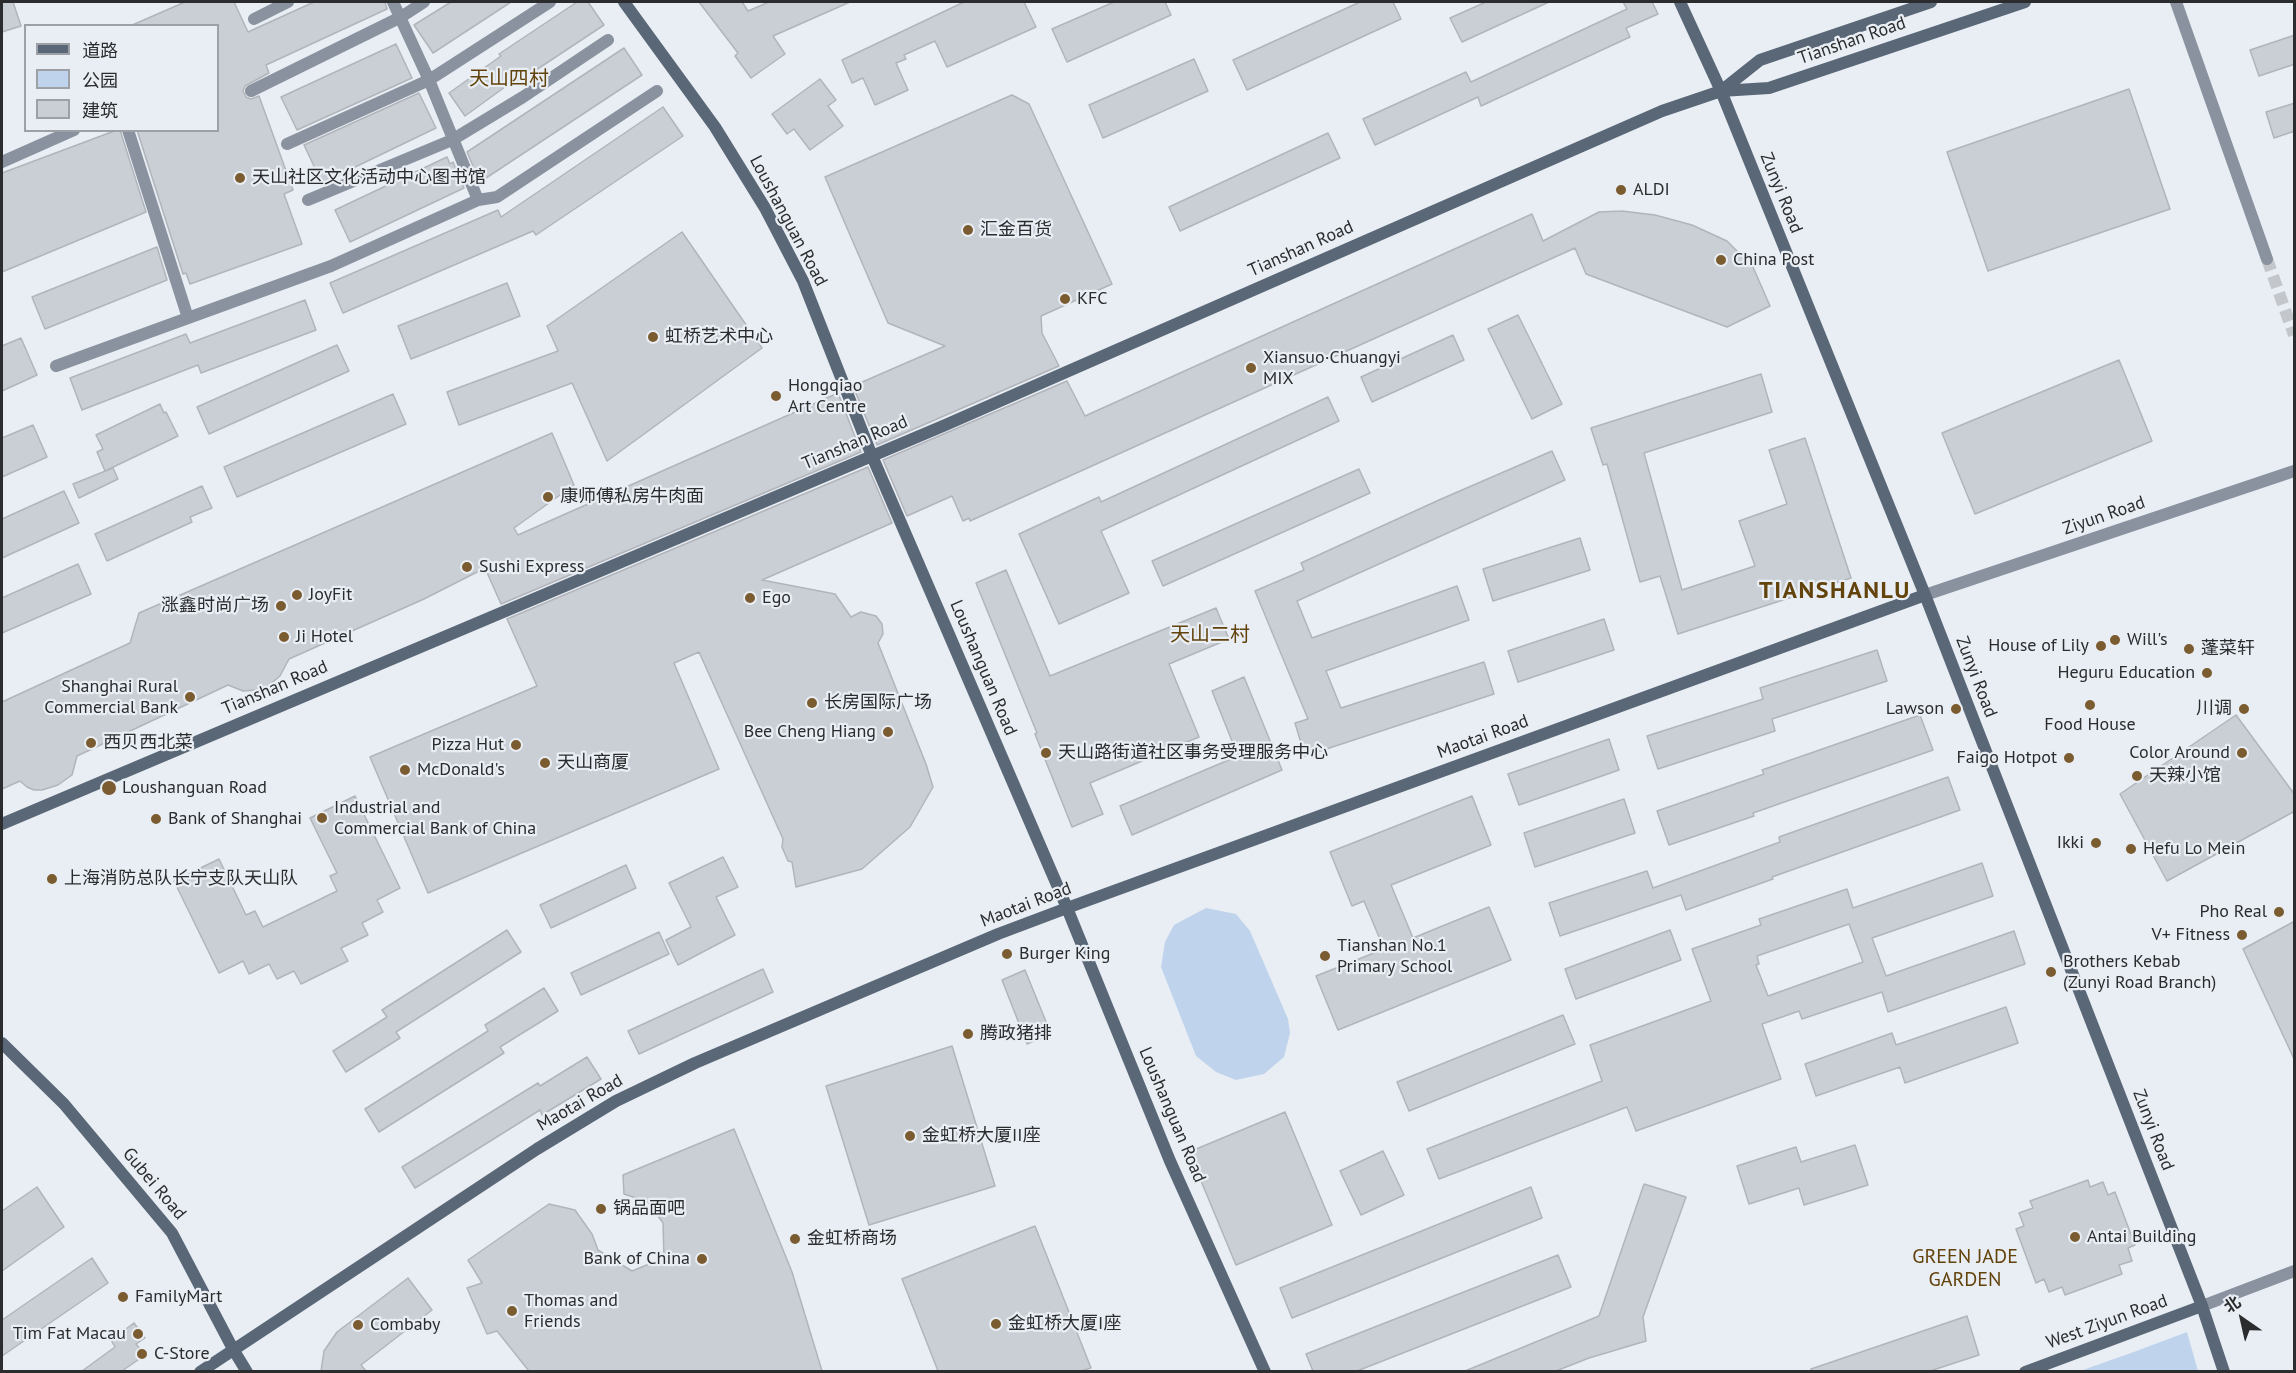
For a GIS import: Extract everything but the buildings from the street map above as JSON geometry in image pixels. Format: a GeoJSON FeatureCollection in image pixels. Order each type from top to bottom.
{"type":"FeatureCollection","features":[{"type":"Feature","properties":{"kind":"street"},"geometry":{"type":"LineString","coordinates":[[254,19],[288,2]]}},
{"type":"Feature","properties":{"kind":"street"},"geometry":{"type":"LineString","coordinates":[[393,2],[429,80],[478,200]]}},
{"type":"Feature","properties":{"kind":"street"},"geometry":{"type":"LineString","coordinates":[[251,91],[401,17],[424,2]]}},
{"type":"Feature","properties":{"kind":"street"},"geometry":{"type":"LineString","coordinates":[[287,144],[429,80],[550,2]]}},
{"type":"Feature","properties":{"kind":"street","name":"Loushanguan Road"},"geometry":{"type":"LineString","coordinates":[[624,2],[715,128],[765,208],[803,281],[872,456],[1067,908],[1170,1161],[1265,1371]]}},
{"type":"Feature","properties":{"kind":"street","name":"Zunyi Road"},"geometry":{"type":"LineString","coordinates":[[1680,2],[1721,91],[1925,595],[2202,1306],[2224,1371]]}},
{"type":"Feature","properties":{"kind":"street","name":"Tianshan Road"},"geometry":{"type":"LineString","coordinates":[[1721,91],[1760,60],[1931,2]]}},
{"type":"Feature","properties":{"kind":"street","name":"Tianshan Road"},"geometry":{"type":"LineString","coordinates":[[2,824],[872,456],[1662,111],[1721,91],[1769,88],[2025,2]]}},
{"type":"Feature","properties":{"kind":"street"},"geometry":{"type":"LineString","coordinates":[[2176,2],[2268,259]]}},
{"type":"Feature","properties":{"kind":"street"},"geometry":{"type":"LineString","coordinates":[[308,200],[452,140],[523,97],[608,40]]}},
{"type":"Feature","properties":{"kind":"street"},"geometry":{"type":"LineString","coordinates":[[56,366],[331,266],[478,200],[497,197],[657,91]]}},
{"type":"Feature","properties":{"kind":"street"},"geometry":{"type":"LineString","coordinates":[[2,162],[70,132]]}},
{"type":"Feature","properties":{"kind":"street"},"geometry":{"type":"LineString","coordinates":[[129,132],[188,318]]}},
{"type":"Feature","properties":{"kind":"street","name":"Ziyun Road"},"geometry":{"type":"LineString","coordinates":[[1925,595],[2295,471]]}},
{"type":"Feature","properties":{"kind":"street","name":"Maotai Road"},"geometry":{"type":"LineString","coordinates":[[200,1371],[537,1149],[616,1101],[695,1063],[998,934],[1925,595]]}},
{"type":"Feature","properties":{"kind":"street","name":"Gubei Road"},"geometry":{"type":"LineString","coordinates":[[2,1043],[64,1104],[172,1233],[232,1350],[247,1371]]}},
{"type":"Feature","properties":{"kind":"street"},"geometry":{"type":"LineString","coordinates":[[2202,1306],[2295,1270]]}},
{"type":"Feature","properties":{"kind":"street","name":"West Ziyun Road"},"geometry":{"type":"LineString","coordinates":[[2025,1371],[2202,1306]]}},
{"type":"Feature","properties":{"kind":"green space"},"geometry":{"type":"Polygon","coordinates":[[[1206,908],[1236,914],[1250,931],[1288,1019],[1290,1033],[1284,1057],[1264,1074],[1236,1080],[1216,1072],[1196,1056],[1161,967],[1165,942],[1174,925],[1206,908]]]}},
{"type":"Feature","properties":{"kind":"green space"},"geometry":{"type":"Polygon","coordinates":[[[2187,1332],[2198,1371],[2080,1371],[2131,1353],[2187,1332]]]}},
{"type":"Feature","properties":{"kind":"tunnel"},"geometry":{"type":"LineString","coordinates":[[2267,259],[2294,335]]}},
{"type":"Feature","properties":{"kind":"place","name":"天山社区文化活动中心图书馆"},"geometry":{"type":"Point","coordinates":[240,178]}},
{"type":"Feature","properties":{"kind":"place","name":"ALDI"},"geometry":{"type":"Point","coordinates":[1621,190]}},
{"type":"Feature","properties":{"kind":"place","name":"汇金百货"},"geometry":{"type":"Point","coordinates":[968,230]}},
{"type":"Feature","properties":{"kind":"place","name":"China Post"},"geometry":{"type":"Point","coordinates":[1721,260]}},
{"type":"Feature","properties":{"kind":"place","name":"KFC"},"geometry":{"type":"Point","coordinates":[1065,299]}},
{"type":"Feature","properties":{"kind":"place","name":"虹桥艺术中心"},"geometry":{"type":"Point","coordinates":[653,337]}},
{"type":"Feature","properties":{"kind":"place","name":"Xiansuo·Chuangyi MIX"},"geometry":{"type":"Point","coordinates":[1251,368]}},
{"type":"Feature","properties":{"kind":"place","name":"Hongqiao Art Centre"},"geometry":{"type":"Point","coordinates":[776,396]}},
{"type":"Feature","properties":{"kind":"place","name":"康师傅私房牛肉面"},"geometry":{"type":"Point","coordinates":[548,497]}},
{"type":"Feature","properties":{"kind":"place","name":"Sushi Express"},"geometry":{"type":"Point","coordinates":[467,567]}},
{"type":"Feature","properties":{"kind":"place","name":"JoyFit"},"geometry":{"type":"Point","coordinates":[297,595]}},
{"type":"Feature","properties":{"kind":"place","name":"Ego"},"geometry":{"type":"Point","coordinates":[750,598]}},
{"type":"Feature","properties":{"kind":"place","name":"涨鑫时尚广场"},"geometry":{"type":"Point","coordinates":[281,606]}},
{"type":"Feature","properties":{"kind":"place","name":"Ji Hotel"},"geometry":{"type":"Point","coordinates":[284,637]}},
{"type":"Feature","properties":{"kind":"place","name":"Will's"},"geometry":{"type":"Point","coordinates":[2115,640]}},
{"type":"Feature","properties":{"kind":"place","name":"House of Lily"},"geometry":{"type":"Point","coordinates":[2101,646]}},
{"type":"Feature","properties":{"kind":"place","name":"蓬菜轩"},"geometry":{"type":"Point","coordinates":[2189,649]}},
{"type":"Feature","properties":{"kind":"place","name":"Heguru Education"},"geometry":{"type":"Point","coordinates":[2207,673]}},
{"type":"Feature","properties":{"kind":"place","name":"Shanghai Rural Commercial Bank"},"geometry":{"type":"Point","coordinates":[190,697]}},
{"type":"Feature","properties":{"kind":"place","name":"长房国际广场"},"geometry":{"type":"Point","coordinates":[812,703]}},
{"type":"Feature","properties":{"kind":"place","name":"Food House"},"geometry":{"type":"Point","coordinates":[2090,705]}},
{"type":"Feature","properties":{"kind":"place","name":"Lawson"},"geometry":{"type":"Point","coordinates":[1956,709]}},
{"type":"Feature","properties":{"kind":"place","name":"川调"},"geometry":{"type":"Point","coordinates":[2244,709]}},
{"type":"Feature","properties":{"kind":"place","name":"Bee Cheng Hiang"},"geometry":{"type":"Point","coordinates":[888,732]}},
{"type":"Feature","properties":{"kind":"place","name":"西贝西北菜"},"geometry":{"type":"Point","coordinates":[91,743]}},
{"type":"Feature","properties":{"kind":"place","name":"Pizza Hut"},"geometry":{"type":"Point","coordinates":[516,745]}},
{"type":"Feature","properties":{"kind":"place","name":"天山路街道社区事务受理服务中心"},"geometry":{"type":"Point","coordinates":[1046,753]}},
{"type":"Feature","properties":{"kind":"place","name":"Color Around"},"geometry":{"type":"Point","coordinates":[2242,753]}},
{"type":"Feature","properties":{"kind":"place","name":"Faigo Hotpot"},"geometry":{"type":"Point","coordinates":[2069,758]}},
{"type":"Feature","properties":{"kind":"place","name":"天山商厦"},"geometry":{"type":"Point","coordinates":[545,763]}},
{"type":"Feature","properties":{"kind":"place","name":"McDonald's"},"geometry":{"type":"Point","coordinates":[405,770]}},
{"type":"Feature","properties":{"kind":"place","name":"天辣小馆"},"geometry":{"type":"Point","coordinates":[2137,776]}},
{"type":"Feature","properties":{"kind":"place","name":"Loushanguan Road"},"geometry":{"type":"Point","coordinates":[109,788]}},
{"type":"Feature","properties":{"kind":"place","name":"Industrial and Commercial Bank of China"},"geometry":{"type":"Point","coordinates":[322,818]}},
{"type":"Feature","properties":{"kind":"place","name":"Bank of Shanghai"},"geometry":{"type":"Point","coordinates":[156,819]}},
{"type":"Feature","properties":{"kind":"place","name":"Ikki"},"geometry":{"type":"Point","coordinates":[2096,843]}},
{"type":"Feature","properties":{"kind":"place","name":"Hefu Lo Mein"},"geometry":{"type":"Point","coordinates":[2131,849]}},
{"type":"Feature","properties":{"kind":"place","name":"上海消防总队长宁支队天山队"},"geometry":{"type":"Point","coordinates":[52,879]}},
{"type":"Feature","properties":{"kind":"place","name":"Pho Real"},"geometry":{"type":"Point","coordinates":[2279,912]}},
{"type":"Feature","properties":{"kind":"place","name":"V+ Fitness"},"geometry":{"type":"Point","coordinates":[2242,935]}},
{"type":"Feature","properties":{"kind":"place","name":"Burger King"},"geometry":{"type":"Point","coordinates":[1007,954]}},
{"type":"Feature","properties":{"kind":"place","name":"Tianshan No.1 Primary School"},"geometry":{"type":"Point","coordinates":[1325,956]}},
{"type":"Feature","properties":{"kind":"place","name":"Brothers Kebab (Zunyi Road Branch)"},"geometry":{"type":"Point","coordinates":[2051,972]}},
{"type":"Feature","properties":{"kind":"place","name":"腾政猪排"},"geometry":{"type":"Point","coordinates":[968,1034]}},
{"type":"Feature","properties":{"kind":"place","name":"金虹桥大厦II座"},"geometry":{"type":"Point","coordinates":[910,1136]}},
{"type":"Feature","properties":{"kind":"place","name":"锅品面吧"},"geometry":{"type":"Point","coordinates":[601,1209]}},
{"type":"Feature","properties":{"kind":"place","name":"Antai Building"},"geometry":{"type":"Point","coordinates":[2075,1237]}},
{"type":"Feature","properties":{"kind":"place","name":"金虹桥商场"},"geometry":{"type":"Point","coordinates":[795,1239]}},
{"type":"Feature","properties":{"kind":"place","name":"Bank of China"},"geometry":{"type":"Point","coordinates":[702,1259]}},
{"type":"Feature","properties":{"kind":"place","name":"FamilyMart"},"geometry":{"type":"Point","coordinates":[123,1297]}},
{"type":"Feature","properties":{"kind":"place","name":"Thomas and Friends"},"geometry":{"type":"Point","coordinates":[512,1311]}},
{"type":"Feature","properties":{"kind":"place","name":"金虹桥大厦I座"},"geometry":{"type":"Point","coordinates":[996,1324]}},
{"type":"Feature","properties":{"kind":"place","name":"Combaby"},"geometry":{"type":"Point","coordinates":[358,1325]}},
{"type":"Feature","properties":{"kind":"place","name":"Tim Fat Macau"},"geometry":{"type":"Point","coordinates":[138,1334]}},
{"type":"Feature","properties":{"kind":"place","name":"C-Store"},"geometry":{"type":"Point","coordinates":[142,1354]}},
{"type":"Feature","properties":{"kind":"district","name":"天山四村"},"geometry":{"type":"Point","coordinates":[509,79]}},
{"type":"Feature","properties":{"kind":"district","name":"TIANSHANLU"},"geometry":{"type":"Point","coordinates":[1835,591]}},
{"type":"Feature","properties":{"kind":"district","name":"天山二村"},"geometry":{"type":"Point","coordinates":[1210,635]}},
{"type":"Feature","properties":{"kind":"district","name":"GREEN JADE GARDEN"},"geometry":{"type":"Point","coordinates":[1965,1268]}}]}
